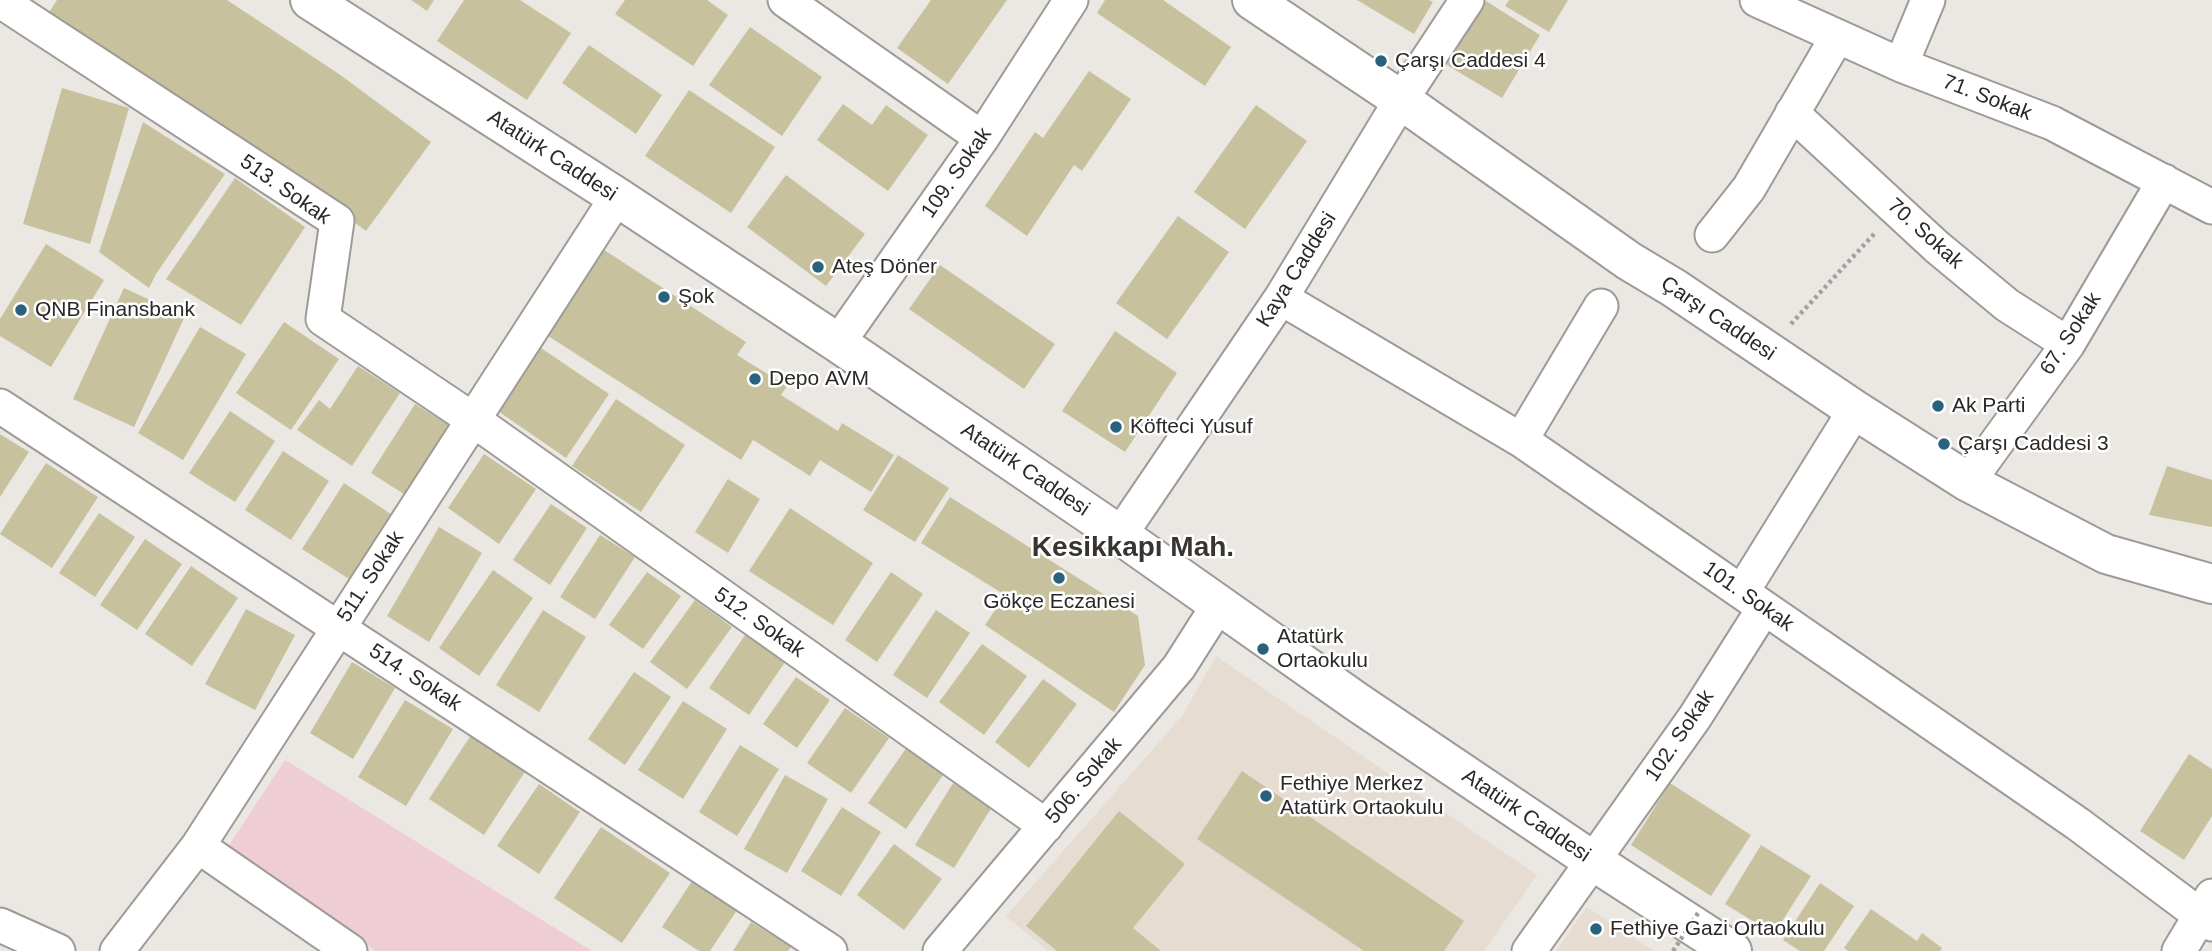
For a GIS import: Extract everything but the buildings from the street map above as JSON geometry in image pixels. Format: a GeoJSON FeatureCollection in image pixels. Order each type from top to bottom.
{"type":"FeatureCollection","features":[{"type":"Feature","properties":{"kind":"main road","name":"Atatürk Caddesi"},"geometry":{"type":"LineString","coordinates":[[310,0],[838,343],[1592,862],[1732,951]]}},
{"type":"Feature","properties":{"kind":"main road","name":"Çarşı Caddesi"},"geometry":{"type":"LineString","coordinates":[[1252,0],[1401,100],[1629,261],[1968,482],[2106,554],[2212,584]]}},
{"type":"Feature","properties":{"kind":"street"},"geometry":{"type":"LineString","coordinates":[[785,0],[982,138]]}},
{"type":"Feature","properties":{"kind":"street","name":"109. Sokak"},"geometry":{"type":"LineString","coordinates":[[838,343],[982,138],[1071,0]]}},
{"type":"Feature","properties":{"kind":"street","name":"Kaya Caddesi"},"geometry":{"type":"LineString","coordinates":[[1120,535],[1282,298],[1401,100],[1467,0]]}},
{"type":"Feature","properties":{"kind":"street","name":"71. Sokak"},"geometry":{"type":"LineString","coordinates":[[1757,0],[1901,65],[2052,123],[2212,207]]}},
{"type":"Feature","properties":{"kind":"street"},"geometry":{"type":"LineString","coordinates":[[1901,65],[1928,0]]}},
{"type":"Feature","properties":{"kind":"street","name":"513. Sokak"},"geometry":{"type":"LineString","coordinates":[[4,6],[337,221],[323,319],[472,419]]}},
{"type":"Feature","properties":{"kind":"street"},"geometry":{"type":"LineString","coordinates":[[1712,235],[1749,188],[1837,37]]}},
{"type":"Feature","properties":{"kind":"street","name":"70. Sokak"},"geometry":{"type":"LineString","coordinates":[[1792,113],[1896,209],[2007,305],[2068,344]]}},
{"type":"Feature","properties":{"kind":"street","name":"67. Sokak"},"geometry":{"type":"LineString","coordinates":[[1968,482],[2068,344],[2164,181]]}},
{"type":"Feature","properties":{"kind":"street","name":"511. Sokak"},"geometry":{"type":"LineString","coordinates":[[117,951],[198,846],[617,197]]}},
{"type":"Feature","properties":{"kind":"street","name":"101. Sokak"},"geometry":{"type":"LineString","coordinates":[[1282,298],[1521,440],[2208,912]]}},
{"type":"Feature","properties":{"kind":"street"},"geometry":{"type":"LineString","coordinates":[[1521,440],[1601,306]]}},
{"type":"Feature","properties":{"kind":"street","name":"514. Sokak"},"geometry":{"type":"LineString","coordinates":[[0,406],[830,951]]}},
{"type":"Feature","properties":{"kind":"street","name":"102. Sokak"},"geometry":{"type":"LineString","coordinates":[[1529,951],[1695,717],[1753,600],[1854,410]]}},
{"type":"Feature","properties":{"kind":"street","name":"512. Sokak"},"geometry":{"type":"LineString","coordinates":[[472,419],[1046,826]]}},
{"type":"Feature","properties":{"kind":"street","name":"506. Sokak"},"geometry":{"type":"LineString","coordinates":[[940,951],[1180,667],[1219,604]]}},
{"type":"Feature","properties":{"kind":"street"},"geometry":{"type":"LineString","coordinates":[[198,846],[350,951]]}},
{"type":"Feature","properties":{"kind":"street"},"geometry":{"type":"LineString","coordinates":[[2179,951],[2208,912]]}},
{"type":"Feature","properties":{"kind":"street"},"geometry":{"type":"LineString","coordinates":[[0,925],[58,951]]}},
{"type":"Feature","properties":{"kind":"path"},"geometry":{"type":"LineString","coordinates":[[1767,351],[1896,209]]}},
{"type":"Feature","properties":{"kind":"path"},"geometry":{"type":"LineString","coordinates":[[1674,951],[1698,913]]}},
{"type":"Feature","properties":{"kind":"shaded area","name":"Fethiye Merkez Atatürk Ortaokulu"},"geometry":{"type":"Polygon","coordinates":[[[1216,656],[1537,875],[1484,951],[1048,951],[1006,916],[1182,716],[1216,656]]]}},
{"type":"Feature","properties":{"kind":"shaded area"},"geometry":{"type":"Polygon","coordinates":[[[285,760],[592,951],[376,951],[226,850],[285,760]]]}},
{"type":"Feature","properties":{"kind":"shaded area","name":"Fethiye Gazi Ortaokulu"},"geometry":{"type":"Polygon","coordinates":[[[1587,907],[1654,951],[1556,951],[1587,907]]]}},
{"type":"Feature","properties":{"kind":"place","name":"Çarşı Caddesi 4"},"geometry":{"type":"Point","coordinates":[1381,61]}},
{"type":"Feature","properties":{"kind":"place","name":"Ateş Döner"},"geometry":{"type":"Point","coordinates":[818,267]}},
{"type":"Feature","properties":{"kind":"place","name":"Şok"},"geometry":{"type":"Point","coordinates":[664,297]}},
{"type":"Feature","properties":{"kind":"place","name":"QNB Finansbank"},"geometry":{"type":"Point","coordinates":[21,310]}},
{"type":"Feature","properties":{"kind":"place","name":"Depo AVM"},"geometry":{"type":"Point","coordinates":[755,379]}},
{"type":"Feature","properties":{"kind":"place","name":"Ak Parti"},"geometry":{"type":"Point","coordinates":[1938,406]}},
{"type":"Feature","properties":{"kind":"place","name":"Köfteci Yusuf"},"geometry":{"type":"Point","coordinates":[1116,427]}},
{"type":"Feature","properties":{"kind":"place","name":"Çarşı Caddesi 3"},"geometry":{"type":"Point","coordinates":[1944,444]}},
{"type":"Feature","properties":{"kind":"place","name":"Gökçe Eczanesi"},"geometry":{"type":"Point","coordinates":[1059,578]}},
{"type":"Feature","properties":{"kind":"place","name":"Atatürk Ortaokulu"},"geometry":{"type":"Point","coordinates":[1263,649]}},
{"type":"Feature","properties":{"kind":"place","name":"Fethiye Merkez Atatürk Ortaokulu"},"geometry":{"type":"Point","coordinates":[1266,796]}},
{"type":"Feature","properties":{"kind":"place","name":"Fethiye Gazi Ortaokulu"},"geometry":{"type":"Point","coordinates":[1596,929]}},
{"type":"Feature","properties":{"kind":"district","name":"Kesikkapı Mah."},"geometry":{"type":"Point","coordinates":[1133,548]}}]}
